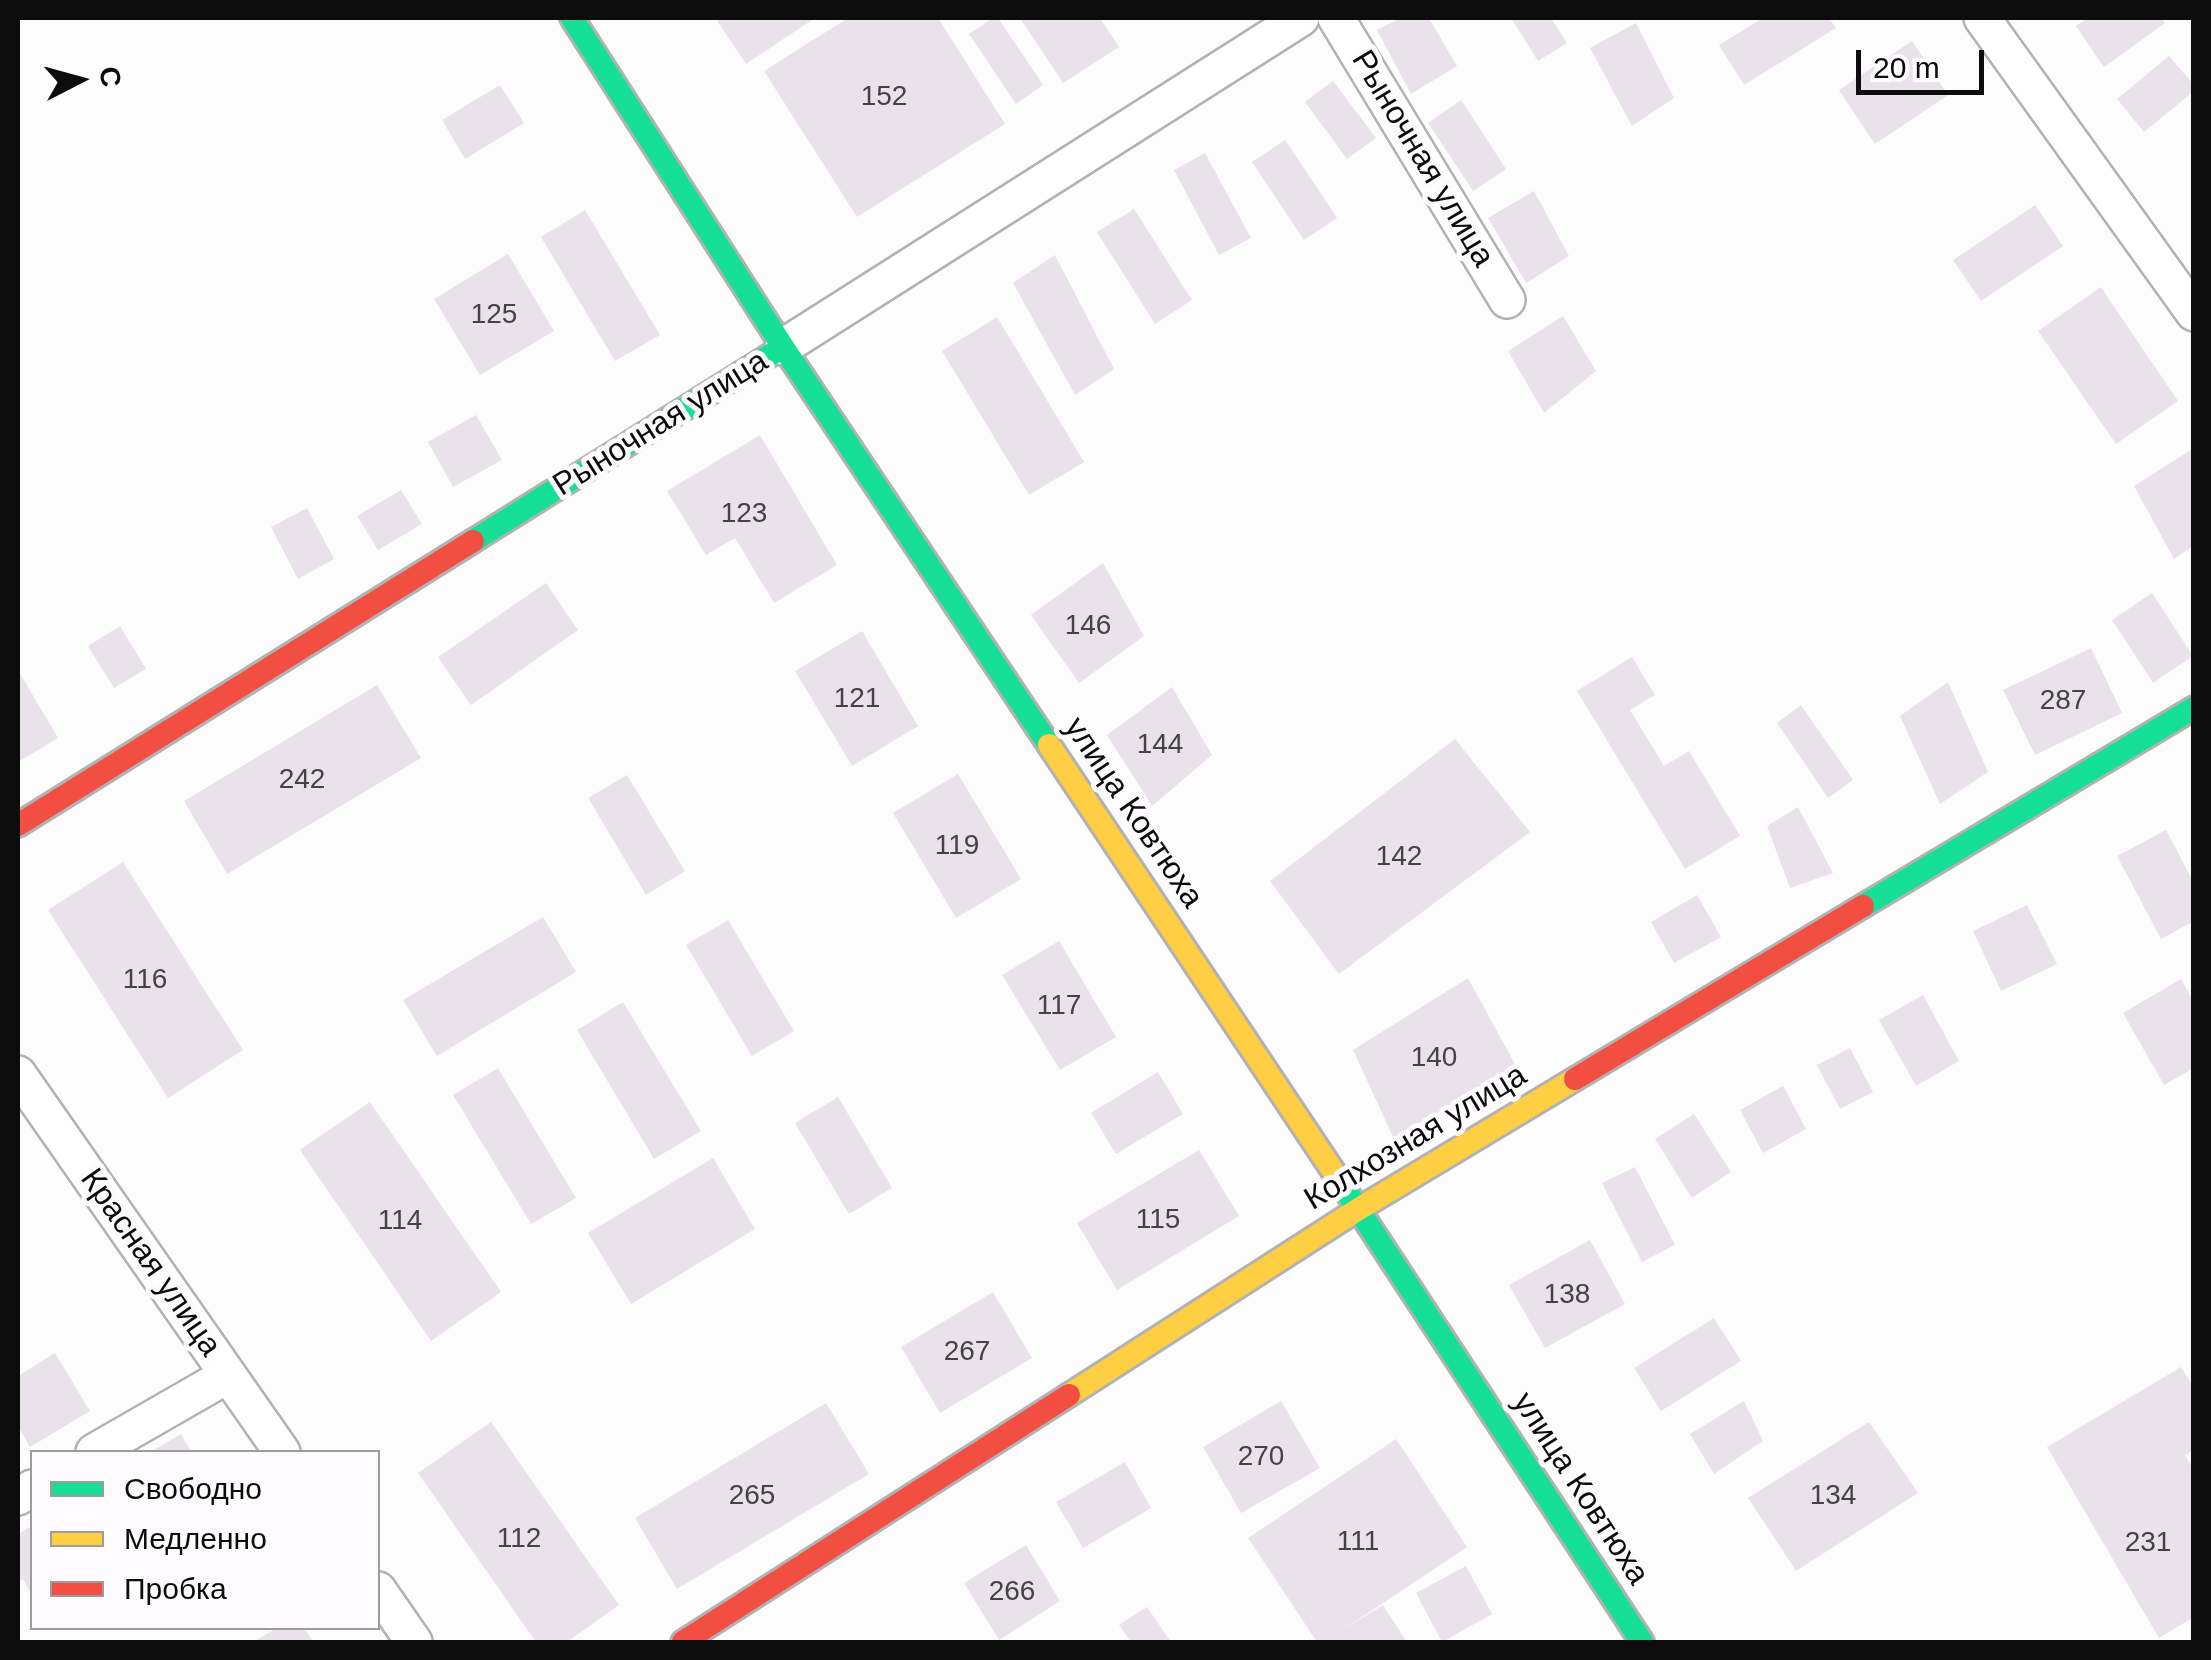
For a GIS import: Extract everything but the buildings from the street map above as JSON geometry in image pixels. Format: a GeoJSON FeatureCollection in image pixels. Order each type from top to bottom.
{"type":"FeatureCollection","features":[{"type":"Feature","properties":{"kind":"street","name":"улица Ковтюха"},"geometry":{"type":"LineString","coordinates":[[572,18],[783,347],[1642,1642]]}},
{"type":"Feature","properties":{"kind":"street","name":"Рыночная улица"},"geometry":{"type":"LineString","coordinates":[[18,825],[1301,18]]}},
{"type":"Feature","properties":{"kind":"street","name":"Рыночная улица"},"geometry":{"type":"LineString","coordinates":[[1336,18],[1508,300]]}},
{"type":"Feature","properties":{"kind":"street"},"geometry":{"type":"LineString","coordinates":[[1982,18],[2194,313]]}},
{"type":"Feature","properties":{"kind":"street","name":"Колхозная улица"},"geometry":{"type":"LineString","coordinates":[[684,1642],[1357,1210],[2194,708]]}},
{"type":"Feature","properties":{"kind":"street","name":"Красная улица"},"geometry":{"type":"LineString","coordinates":[[18,1074],[281,1450]]}},
{"type":"Feature","properties":{"kind":"street"},"geometry":{"type":"LineString","coordinates":[[97,1450],[228,1375]]}},
{"type":"Feature","properties":{"kind":"street"},"geometry":{"type":"LineString","coordinates":[[380,1593],[414,1642]]}},
{"type":"Feature","properties":{"kind":"traffic: fast"},"geometry":{"type":"LineString","coordinates":[[572,18],[783,347],[1049,745]]}},
{"type":"Feature","properties":{"kind":"traffic: fast"},"geometry":{"type":"LineString","coordinates":[[473,541],[783,347]]}},
{"type":"Feature","properties":{"kind":"traffic: fast"},"geometry":{"type":"LineString","coordinates":[[1863,906],[2194,708]]}},
{"type":"Feature","properties":{"kind":"traffic: fast"},"geometry":{"type":"LineString","coordinates":[[1333,1171],[1642,1642]]}},
{"type":"Feature","properties":{"kind":"traffic: slow"},"geometry":{"type":"LineString","coordinates":[[1049,745],[1333,1171]]}},
{"type":"Feature","properties":{"kind":"traffic: slow"},"geometry":{"type":"LineString","coordinates":[[1069,1395],[1357,1210],[1575,1079]]}},
{"type":"Feature","properties":{"kind":"traffic: jam"},"geometry":{"type":"LineString","coordinates":[[18,825],[473,541]]}},
{"type":"Feature","properties":{"kind":"traffic: jam"},"geometry":{"type":"LineString","coordinates":[[1575,1079],[1863,906]]}},
{"type":"Feature","properties":{"kind":"traffic: jam"},"geometry":{"type":"LineString","coordinates":[[683,1642],[1069,1395]]}}]}
